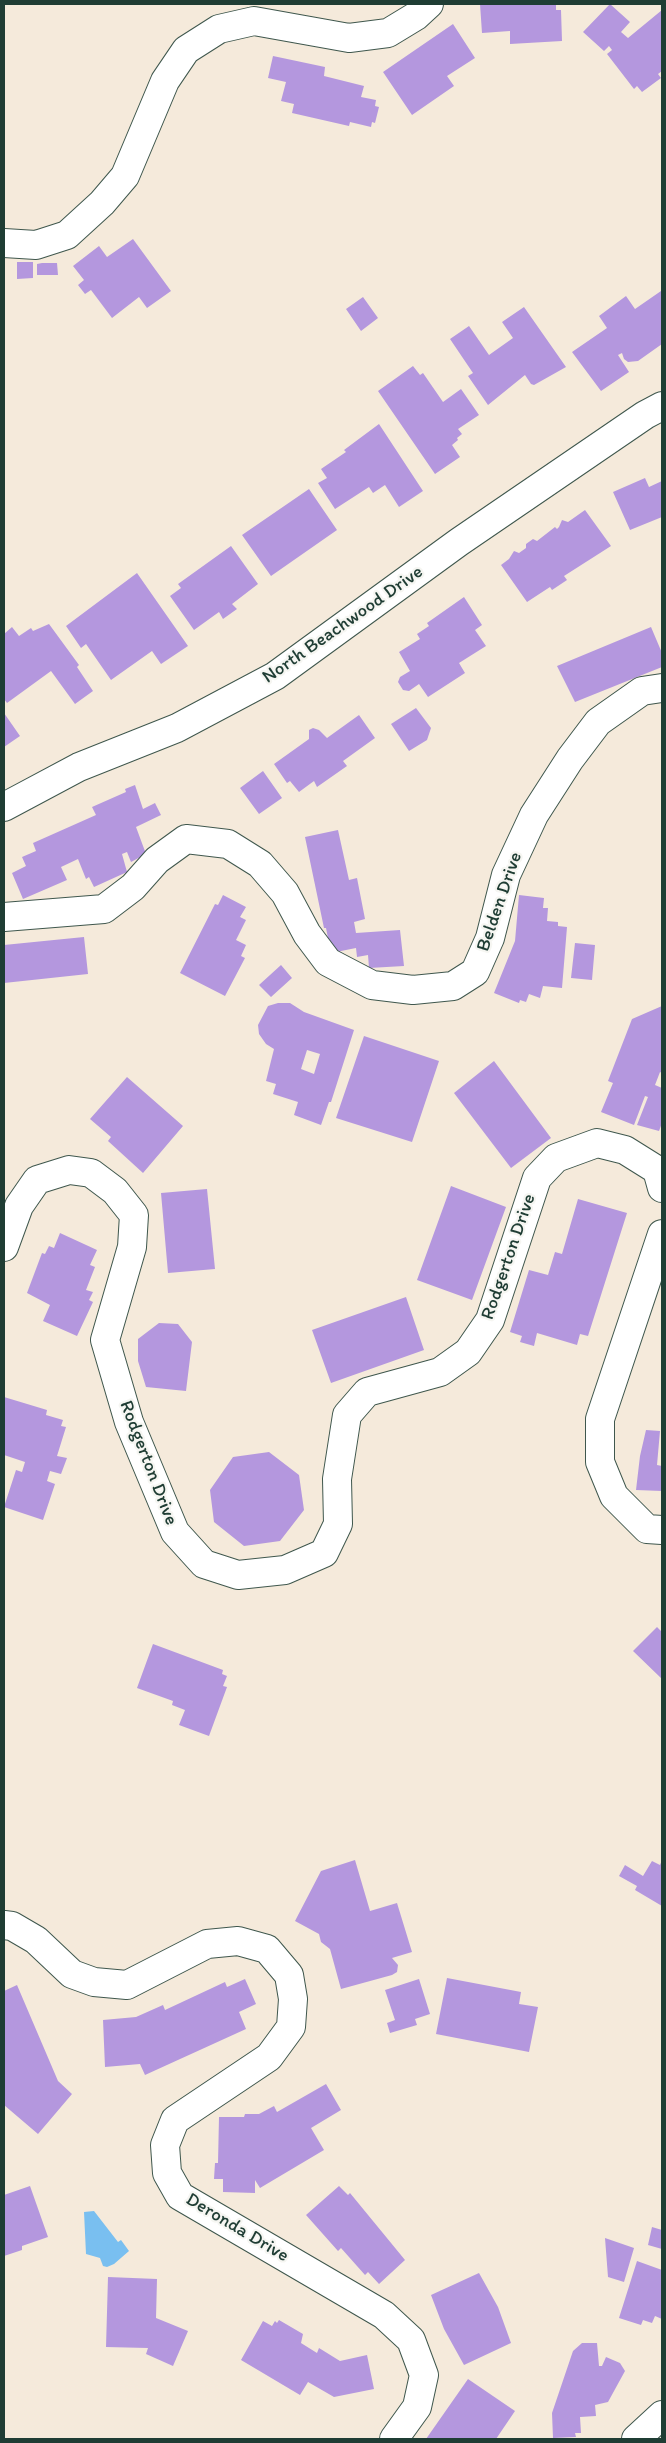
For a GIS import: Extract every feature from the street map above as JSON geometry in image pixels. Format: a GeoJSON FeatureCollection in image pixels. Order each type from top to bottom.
{"type":"FeatureCollection","features":[{"type":"Feature","properties":{"kind":"street"},"geometry":{"type":"LineString","coordinates":[[4,243],[36,245],[67,235],[102,204],[125,176],[165,81],[186,50],[219,28],[254,21],[349,38],[388,33],[416,16],[429,4]]}},
{"type":"Feature","properties":{"kind":"street","name":"North Beachwood Drive"},"geometry":{"type":"LineString","coordinates":[[4,808],[79,767],[178,728],[275,676],[459,542],[662,406]]}},
{"type":"Feature","properties":{"kind":"street","name":"Belden Drive"},"geometry":{"type":"LineString","coordinates":[[4,917],[104,909],[133,887],[157,860],[186,840],[228,844],[260,864],[285,893],[307,934],[328,962],[372,985],[413,990],[453,986],[475,972],[490,938],[506,875],[534,815],[570,759],[598,722],[642,691],[662,688]]}},
{"type":"Feature","properties":{"kind":"street","name":"Rodgerton Drive"},"geometry":{"type":"LineString","coordinates":[[4,1247],[19,1206],[37,1180],[69,1170],[91,1173],[115,1191],[134,1215],[132,1247],[106,1340],[129,1422],[175,1532],[204,1564],[238,1575],[285,1570],[324,1553],[338,1524],[336,1479],[347,1415],[367,1392],[440,1372],[468,1352],[490,1320],[537,1178],[556,1158],[597,1144],[625,1150],[657,1170],[662,1188]]}},
{"type":"Feature","properties":{"kind":"street"},"geometry":{"type":"LineString","coordinates":[[662,1234],[600,1420],[600,1462],[614,1496],[647,1528],[662,1530]]}},
{"type":"Feature","properties":{"kind":"street","name":"Deronda Drive"},"geometry":{"type":"LineString","coordinates":[[4,1925],[12,1926],[36,1940],[72,1974],[94,1982],[127,1984],[207,1944],[238,1941],[267,1949],[289,1975],[293,1999],[291,2027],[269,2057],[175,2120],[165,2145],[167,2173],[180,2196],[384,2315],[411,2340],[424,2375],[416,2407],[394,2439]]}},
{"type":"Feature","properties":{"kind":"street"},"geometry":{"type":"LineString","coordinates":[[636,2439],[662,2415]]}},
{"type":"Feature","properties":{"kind":"water"},"geometry":{"type":"Polygon","coordinates":[[[94,2211],[118,2242],[121,2240],[129,2251],[114,2264],[107,2267],[103,2266],[100,2258],[86,2254],[84,2212],[94,2211]]]}},
{"type":"Feature","properties":{"kind":"building"},"geometry":{"type":"Polygon","coordinates":[[[480,4],[556,4],[556,10],[561,10],[562,41],[510,44],[510,31],[482,33],[480,4]]]}},
{"type":"Feature","properties":{"kind":"building"},"geometry":{"type":"Polygon","coordinates":[[[610,4],[630,22],[621,32],[628,38],[662,10],[662,71],[658,74],[661,78],[642,92],[637,86],[634,89],[607,54],[612,50],[609,46],[604,51],[583,32],[610,4]]]}},
{"type":"Feature","properties":{"kind":"building"},"geometry":{"type":"Polygon","coordinates":[[[453,24],[475,58],[447,76],[454,86],[412,115],[383,72],[453,24]]]}},
{"type":"Feature","properties":{"kind":"building"},"geometry":{"type":"Polygon","coordinates":[[[273,56],[325,67],[324,76],[364,86],[361,97],[376,100],[375,106],[379,107],[375,123],[372,122],[371,127],[350,122],[349,126],[292,113],[294,104],[281,101],[286,82],[268,78],[273,56]]]}},
{"type":"Feature","properties":{"kind":"building"},"geometry":{"type":"Polygon","coordinates":[[[133,239],[171,291],[147,308],[139,297],[112,318],[91,290],[85,294],[78,285],[84,280],[73,266],[99,246],[107,257],[133,239]]]}},
{"type":"Feature","properties":{"kind":"building"},"geometry":{"type":"Polygon","coordinates":[[[17,262],[33,262],[33,278],[17,279],[17,262]]]}},
{"type":"Feature","properties":{"kind":"building"},"geometry":{"type":"Polygon","coordinates":[[[57,263],[58,275],[37,275],[37,264],[57,263]]]}},
{"type":"Feature","properties":{"kind":"building"},"geometry":{"type":"Polygon","coordinates":[[[661,291],[662,344],[638,361],[628,362],[624,359],[622,353],[618,355],[629,372],[601,391],[572,352],[607,328],[599,316],[626,296],[635,309],[661,291]]]}},
{"type":"Feature","properties":{"kind":"building"},"geometry":{"type":"Polygon","coordinates":[[[363,297],[378,318],[361,331],[346,309],[363,297]]]}},
{"type":"Feature","properties":{"kind":"building"},"geometry":{"type":"Polygon","coordinates":[[[524,307],[566,367],[534,385],[531,384],[525,375],[488,405],[468,376],[473,373],[450,339],[469,326],[489,355],[513,338],[502,322],[524,307]]]}},
{"type":"Feature","properties":{"kind":"building"},"geometry":{"type":"Polygon","coordinates":[[[413,366],[420,375],[423,373],[443,402],[461,389],[479,415],[458,429],[462,434],[452,445],[460,457],[435,474],[378,391],[413,366]]]}},
{"type":"Feature","properties":{"kind":"building"},"geometry":{"type":"Polygon","coordinates":[[[379,424],[423,491],[399,507],[385,485],[373,493],[369,487],[335,509],[318,483],[327,478],[321,469],[346,452],[344,450],[379,424]]]}},
{"type":"Feature","properties":{"kind":"building"},"geometry":{"type":"Polygon","coordinates":[[[645,478],[649,487],[662,481],[662,517],[630,530],[613,492],[645,478]]]}},
{"type":"Feature","properties":{"kind":"building"},"geometry":{"type":"Polygon","coordinates":[[[309,489],[337,530],[271,576],[242,535],[309,489]]]}},
{"type":"Feature","properties":{"kind":"building"},"geometry":{"type":"Polygon","coordinates":[[[585,510],[611,546],[564,576],[567,580],[552,590],[550,587],[527,602],[501,565],[509,559],[514,551],[519,553],[533,539],[537,541],[555,527],[557,529],[562,520],[568,522],[585,510]]]}},
{"type":"Feature","properties":{"kind":"building"},"geometry":{"type":"Polygon","coordinates":[[[231,546],[258,584],[232,604],[237,609],[223,619],[219,612],[194,630],[170,596],[181,588],[178,584],[231,546]]]}},
{"type":"Feature","properties":{"kind":"building"},"geometry":{"type":"Polygon","coordinates":[[[137,573],[188,646],[161,664],[152,651],[111,680],[86,644],[81,648],[66,626],[137,573]]]}},
{"type":"Feature","properties":{"kind":"building"},"geometry":{"type":"Polygon","coordinates":[[[464,597],[482,625],[475,630],[486,646],[459,663],[465,673],[428,697],[419,684],[409,691],[403,690],[398,682],[400,677],[410,671],[399,652],[420,639],[417,634],[429,626],[427,623],[464,597]]]}},
{"type":"Feature","properties":{"kind":"building"},"geometry":{"type":"Polygon","coordinates":[[[49,624],[79,665],[77,667],[93,691],[75,704],[51,671],[7,703],[4,699],[4,634],[12,627],[19,636],[31,628],[33,631],[49,624]]]}},
{"type":"Feature","properties":{"kind":"building"},"geometry":{"type":"Polygon","coordinates":[[[651,627],[662,653],[662,667],[575,702],[557,666],[651,627]]]}},
{"type":"Feature","properties":{"kind":"building"},"geometry":{"type":"Polygon","coordinates":[[[416,708],[431,728],[427,740],[409,751],[391,724],[416,708]]]}},
{"type":"Feature","properties":{"kind":"building"},"geometry":{"type":"Polygon","coordinates":[[[4,713],[20,736],[4,747],[4,713]]]}},
{"type":"Feature","properties":{"kind":"building"},"geometry":{"type":"Polygon","coordinates":[[[359,715],[375,738],[343,761],[347,766],[317,787],[314,781],[299,792],[290,781],[287,783],[274,764],[309,739],[309,730],[313,728],[319,730],[327,738],[359,715]]]}},
{"type":"Feature","properties":{"kind":"building"},"geometry":{"type":"Polygon","coordinates":[[[263,771],[282,798],[259,814],[240,788],[263,771]]]}},
{"type":"Feature","properties":{"kind":"building"},"geometry":{"type":"Polygon","coordinates":[[[135,785],[143,809],[155,803],[161,815],[136,827],[146,854],[131,862],[127,852],[122,854],[127,872],[94,887],[89,877],[86,879],[78,859],[61,867],[67,880],[23,899],[12,873],[26,866],[22,857],[36,851],[33,843],[96,815],[92,807],[126,792],[125,789],[135,785]]]}},
{"type":"Feature","properties":{"kind":"building"},"geometry":{"type":"Polygon","coordinates":[[[338,830],[349,880],[357,878],[365,919],[354,922],[356,933],[400,930],[404,966],[369,968],[368,955],[357,957],[356,948],[331,953],[305,837],[338,830]]]}},
{"type":"Feature","properties":{"kind":"building"},"geometry":{"type":"Polygon","coordinates":[[[223,895],[246,907],[240,917],[246,920],[236,940],[246,945],[241,956],[245,958],[225,996],[180,973],[215,904],[218,905],[223,895]]]}},
{"type":"Feature","properties":{"kind":"building"},"geometry":{"type":"Polygon","coordinates":[[[519,895],[544,898],[543,908],[548,908],[547,921],[558,922],[558,926],[567,927],[562,988],[543,986],[540,998],[529,994],[526,1002],[520,1000],[519,1003],[494,993],[515,941],[519,895]]]}},
{"type":"Feature","properties":{"kind":"building"},"geometry":{"type":"Polygon","coordinates":[[[84,937],[88,974],[4,983],[4,945],[84,937]]]}},
{"type":"Feature","properties":{"kind":"building"},"geometry":{"type":"Polygon","coordinates":[[[575,943],[595,945],[592,980],[571,978],[575,943]]]}},
{"type":"Feature","properties":{"kind":"building"},"geometry":{"type":"Polygon","coordinates":[[[281,965],[292,978],[271,997],[259,985],[281,965]]]}},
{"type":"Feature","properties":{"kind":"building"},"geometry":{"type":"Polygon","coordinates":[[[278,1003],[290,1003],[304,1012],[354,1030],[331,1102],[329,1102],[321,1125],[294,1115],[298,1102],[273,1094],[276,1084],[266,1081],[274,1049],[266,1044],[259,1034],[258,1025],[268,1006],[278,1003]],[[307,1050],[301,1069],[314,1074],[320,1054],[307,1050]]]}},
{"type":"Feature","properties":{"kind":"building"},"geometry":{"type":"Polygon","coordinates":[[[662,1006],[662,1073],[660,1072],[655,1085],[662,1088],[662,1123],[659,1131],[637,1125],[648,1097],[645,1096],[634,1125],[601,1112],[613,1083],[608,1081],[632,1019],[662,1006]]]}},
{"type":"Feature","properties":{"kind":"building"},"geometry":{"type":"Polygon","coordinates":[[[364,1036],[439,1061],[412,1142],[336,1118],[364,1036]]]}},
{"type":"Feature","properties":{"kind":"building"},"geometry":{"type":"Polygon","coordinates":[[[494,1061],[551,1138],[511,1168],[454,1093],[494,1061]]]}},
{"type":"Feature","properties":{"kind":"building"},"geometry":{"type":"Polygon","coordinates":[[[127,1077],[183,1126],[143,1173],[108,1141],[111,1137],[90,1119],[127,1077]]]}},
{"type":"Feature","properties":{"kind":"building"},"geometry":{"type":"Polygon","coordinates":[[[451,1186],[506,1207],[472,1300],[417,1280],[451,1186]]]}},
{"type":"Feature","properties":{"kind":"building"},"geometry":{"type":"Polygon","coordinates":[[[207,1189],[215,1269],[168,1273],[161,1193],[207,1189]]]}},
{"type":"Feature","properties":{"kind":"building"},"geometry":{"type":"Polygon","coordinates":[[[578,1199],[627,1213],[588,1336],[580,1334],[577,1345],[537,1333],[534,1346],[520,1342],[522,1336],[510,1332],[529,1270],[548,1275],[555,1252],[562,1254],[578,1199]]]}},
{"type":"Feature","properties":{"kind":"building"},"geometry":{"type":"Polygon","coordinates":[[[60,1233],[97,1250],[90,1265],[95,1267],[86,1290],[93,1292],[89,1300],[93,1302],[77,1336],[43,1321],[50,1305],[27,1293],[42,1253],[45,1254],[49,1246],[54,1248],[60,1233]]]}},
{"type":"Feature","properties":{"kind":"building"},"geometry":{"type":"Polygon","coordinates":[[[406,1297],[424,1350],[331,1383],[312,1330],[406,1297]]]}},
{"type":"Feature","properties":{"kind":"building"},"geometry":{"type":"Polygon","coordinates":[[[159,1323],[178,1324],[192,1342],[186,1391],[146,1387],[138,1361],[138,1339],[159,1323]]]}},
{"type":"Feature","properties":{"kind":"building"},"geometry":{"type":"Polygon","coordinates":[[[4,1397],[47,1410],[46,1415],[63,1420],[61,1426],[66,1427],[57,1456],[67,1458],[61,1474],[50,1471],[47,1481],[55,1484],[43,1520],[4,1507],[16,1470],[22,1472],[25,1462],[4,1455],[4,1397]]]}},
{"type":"Feature","properties":{"kind":"building"},"geometry":{"type":"Polygon","coordinates":[[[646,1430],[660,1431],[657,1465],[662,1466],[662,1491],[636,1490],[640,1456],[646,1430]]]}},
{"type":"Feature","properties":{"kind":"building"},"geometry":{"type":"Polygon","coordinates":[[[269,1452],[299,1475],[304,1510],[280,1541],[244,1546],[214,1522],[210,1490],[233,1457],[269,1452]]]}},
{"type":"Feature","properties":{"kind":"building"},"geometry":{"type":"Polygon","coordinates":[[[657,1627],[662,1632],[662,1679],[633,1651],[657,1627]]]}},
{"type":"Feature","properties":{"kind":"building"},"geometry":{"type":"Polygon","coordinates":[[[153,1644],[223,1670],[222,1674],[227,1676],[223,1686],[227,1687],[209,1736],[179,1725],[185,1710],[172,1705],[173,1701],[137,1688],[153,1644]]]}},
{"type":"Feature","properties":{"kind":"building"},"geometry":{"type":"Polygon","coordinates":[[[355,1860],[370,1911],[397,1903],[412,1952],[392,1958],[398,1965],[397,1972],[392,1975],[341,1989],[330,1949],[321,1942],[319,1934],[295,1921],[321,1871],[355,1860]]]}},
{"type":"Feature","properties":{"kind":"building"},"geometry":{"type":"Polygon","coordinates":[[[662,1860],[662,1906],[635,1890],[637,1886],[619,1876],[625,1865],[643,1876],[652,1861],[660,1865],[662,1860]]]}},
{"type":"Feature","properties":{"kind":"building"},"geometry":{"type":"Polygon","coordinates":[[[447,1978],[521,1992],[519,2004],[538,2007],[529,2052],[436,2034],[447,1978]]]}},
{"type":"Feature","properties":{"kind":"building"},"geometry":{"type":"Polygon","coordinates":[[[245,1979],[256,2004],[239,2012],[246,2029],[145,2075],[140,2064],[105,2067],[103,2020],[136,2017],[163,2005],[165,2010],[225,1982],[227,1987],[245,1979]]]}},
{"type":"Feature","properties":{"kind":"building"},"geometry":{"type":"Polygon","coordinates":[[[419,1979],[430,2014],[415,2019],[417,2025],[390,2033],[387,2023],[395,2020],[385,1990],[419,1979]]]}},
{"type":"Feature","properties":{"kind":"building"},"geometry":{"type":"Polygon","coordinates":[[[17,1985],[58,2081],[72,2094],[38,2134],[4,2105],[4,1991],[17,1985]]]}},
{"type":"Feature","properties":{"kind":"building"},"geometry":{"type":"Polygon","coordinates":[[[326,2084],[341,2110],[311,2128],[324,2150],[260,2188],[255,2180],[255,2193],[223,2192],[223,2179],[214,2179],[215,2163],[218,2163],[219,2117],[244,2117],[245,2114],[259,2114],[274,2106],[277,2112],[326,2084]]]}},
{"type":"Feature","properties":{"kind":"building"},"geometry":{"type":"Polygon","coordinates":[[[30,2186],[48,2237],[22,2246],[22,2250],[4,2256],[4,2195],[30,2186]]]}},
{"type":"Feature","properties":{"kind":"building"},"geometry":{"type":"Polygon","coordinates":[[[339,2186],[348,2195],[350,2193],[405,2260],[379,2284],[368,2272],[365,2275],[341,2248],[338,2251],[306,2215],[339,2186]]]}},
{"type":"Feature","properties":{"kind":"building"},"geometry":{"type":"Polygon","coordinates":[[[652,2227],[662,2230],[662,2249],[648,2245],[652,2227]]]}},
{"type":"Feature","properties":{"kind":"building"},"geometry":{"type":"Polygon","coordinates":[[[605,2238],[634,2248],[624,2282],[608,2277],[605,2238]]]}},
{"type":"Feature","properties":{"kind":"building"},"geometry":{"type":"Polygon","coordinates":[[[637,2261],[662,2270],[662,2319],[655,2316],[652,2323],[643,2320],[641,2325],[619,2318],[637,2261]]]}},
{"type":"Feature","properties":{"kind":"building"},"geometry":{"type":"Polygon","coordinates":[[[479,2273],[498,2307],[511,2343],[464,2365],[444,2329],[431,2295],[479,2273]]]}},
{"type":"Feature","properties":{"kind":"building"},"geometry":{"type":"Polygon","coordinates":[[[108,2277],[157,2279],[156,2318],[188,2331],[173,2366],[146,2354],[148,2348],[106,2347],[108,2277]]]}},
{"type":"Feature","properties":{"kind":"building"},"geometry":{"type":"Polygon","coordinates":[[[279,2320],[303,2334],[301,2343],[317,2353],[319,2348],[340,2361],[367,2355],[374,2389],[334,2397],[308,2382],[300,2395],[241,2360],[263,2321],[272,2326],[275,2321],[277,2323],[279,2320]]]}},
{"type":"Feature","properties":{"kind":"building"},"geometry":{"type":"Polygon","coordinates":[[[582,2343],[597,2343],[599,2366],[602,2366],[606,2357],[620,2363],[625,2371],[608,2402],[595,2405],[596,2416],[580,2417],[581,2433],[575,2433],[576,2437],[553,2438],[552,2413],[573,2351],[582,2343]]]}},
{"type":"Feature","properties":{"kind":"building"},"geometry":{"type":"Polygon","coordinates":[[[468,2379],[515,2411],[496,2439],[426,2439],[468,2379]]]}}]}
